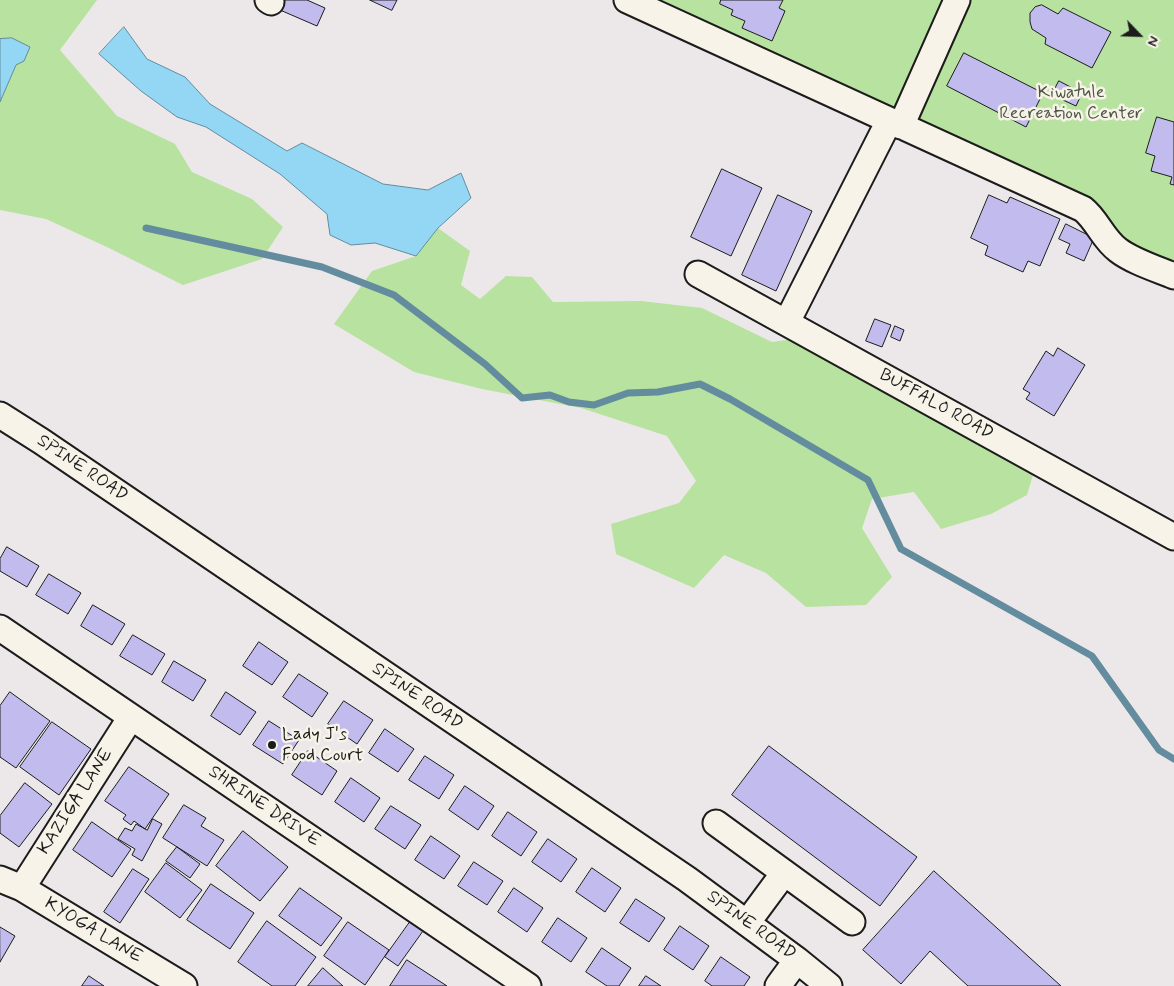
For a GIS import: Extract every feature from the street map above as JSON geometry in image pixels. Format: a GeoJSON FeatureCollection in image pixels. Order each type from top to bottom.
{"type":"FeatureCollection","features":[{"type":"Feature","properties":{"kind":"street"},"geometry":{"type":"LineString","coordinates":[[787,322],[895,124],[957,0]]}},
{"type":"Feature","properties":{"kind":"street"},"geometry":{"type":"LineString","coordinates":[[633,1],[1082,209],[1091,216],[1118,250],[1174,276]]}},
{"type":"Feature","properties":{"kind":"street","name":"BUFFALO ROAD"},"geometry":{"type":"LineString","coordinates":[[698,274],[1174,536]]}},
{"type":"Feature","properties":{"kind":"street","name":"SPINE ROAD"},"geometry":{"type":"LineString","coordinates":[[0,415],[687,879],[798,960],[829,986]]}},
{"type":"Feature","properties":{"kind":"street","name":"SHRINE DRIVE"},"geometry":{"type":"LineString","coordinates":[[0,628],[528,986]]}},
{"type":"Feature","properties":{"kind":"street","name":"KAZIGA LANE"},"geometry":{"type":"LineString","coordinates":[[11,883],[131,717]]}},
{"type":"Feature","properties":{"kind":"street"},"geometry":{"type":"LineString","coordinates":[[716,823],[852,922]]}},
{"type":"Feature","properties":{"kind":"street"},"geometry":{"type":"LineString","coordinates":[[747,923],[784,873]]}},
{"type":"Feature","properties":{"kind":"street","name":"KYOGA LANE"},"geometry":{"type":"LineString","coordinates":[[11,883],[184,986]]}},
{"type":"Feature","properties":{"kind":"street"},"geometry":{"type":"LineString","coordinates":[[778,986],[798,960]]}},
{"type":"Feature","properties":{"kind":"green space"},"geometry":{"type":"Polygon","coordinates":[[[0,0],[97,0],[60,50],[117,116],[175,144],[192,172],[252,199],[283,227],[262,259],[183,285],[46,219],[0,210],[0,0]]]}},
{"type":"Feature","properties":{"kind":"green space","name":"Kiwatule Recreation Center"},"geometry":{"type":"Polygon","coordinates":[[[635,0],[1174,0],[1174,269],[635,0]]]}},
{"type":"Feature","properties":{"kind":"green space"},"geometry":{"type":"Polygon","coordinates":[[[438,228],[470,251],[461,285],[480,299],[506,276],[532,277],[553,302],[641,301],[702,308],[772,342],[794,339],[1035,468],[1027,495],[991,514],[941,529],[914,492],[872,499],[862,528],[892,577],[866,605],[806,607],[766,573],[724,555],[694,588],[616,554],[611,524],[679,503],[696,481],[667,436],[581,408],[482,389],[414,372],[334,324],[372,271],[416,256],[438,228]]]}},
{"type":"Feature","properties":{"kind":"water"},"geometry":{"type":"Polygon","coordinates":[[[124,27],[147,59],[185,77],[210,104],[287,151],[302,143],[383,184],[428,190],[461,173],[471,198],[438,228],[416,256],[375,243],[351,245],[330,235],[327,214],[280,174],[206,127],[177,117],[141,91],[99,54],[124,27]]]}},
{"type":"Feature","properties":{"kind":"water"},"geometry":{"type":"Polygon","coordinates":[[[12,38],[30,47],[24,61],[16,65],[0,102],[0,39],[12,38]]]}},
{"type":"Feature","properties":{"kind":"building"},"geometry":{"type":"Polygon","coordinates":[[[284,0],[307,0],[325,8],[317,26],[280,10],[284,0]]]}},
{"type":"Feature","properties":{"kind":"building"},"geometry":{"type":"Polygon","coordinates":[[[370,0],[397,0],[392,10],[370,0]]]}},
{"type":"Feature","properties":{"kind":"building"},"geometry":{"type":"Polygon","coordinates":[[[721,0],[783,0],[779,8],[785,11],[772,41],[742,28],[745,21],[731,15],[733,10],[720,4],[721,0]]]}},
{"type":"Feature","properties":{"kind":"building"},"geometry":{"type":"Polygon","coordinates":[[[1042,5],[1058,14],[1063,8],[1111,32],[1092,68],[1045,44],[1046,38],[1032,29],[1030,13],[1035,7],[1042,5]]]}},
{"type":"Feature","properties":{"kind":"building"},"geometry":{"type":"Polygon","coordinates":[[[964,53],[1043,93],[1026,127],[947,86],[964,53]]]}},
{"type":"Feature","properties":{"kind":"building"},"geometry":{"type":"Polygon","coordinates":[[[1059,81],[1082,93],[1076,106],[1052,95],[1059,81]]]}},
{"type":"Feature","properties":{"kind":"building"},"geometry":{"type":"Polygon","coordinates":[[[1157,117],[1174,122],[1174,185],[1170,184],[1172,177],[1151,171],[1155,156],[1146,153],[1157,117]]]}},
{"type":"Feature","properties":{"kind":"building"},"geometry":{"type":"Polygon","coordinates":[[[722,169],[762,188],[731,256],[691,237],[722,169]]]}},
{"type":"Feature","properties":{"kind":"building"},"geometry":{"type":"Polygon","coordinates":[[[778,195],[812,211],[776,291],[742,275],[778,195]]]}},
{"type":"Feature","properties":{"kind":"building"},"geometry":{"type":"Polygon","coordinates":[[[989,195],[1007,203],[1010,197],[1060,219],[1040,266],[1028,261],[1023,272],[985,255],[988,246],[971,238],[989,195]]]}},
{"type":"Feature","properties":{"kind":"building"},"geometry":{"type":"Polygon","coordinates":[[[1066,224],[1094,238],[1084,261],[1066,253],[1070,244],[1059,239],[1066,224]]]}},
{"type":"Feature","properties":{"kind":"building"},"geometry":{"type":"Polygon","coordinates":[[[875,319],[891,325],[882,347],[866,341],[875,319]]]}},
{"type":"Feature","properties":{"kind":"building"},"geometry":{"type":"Polygon","coordinates":[[[895,326],[904,330],[900,341],[891,337],[895,326]]]}},
{"type":"Feature","properties":{"kind":"building"},"geometry":{"type":"Polygon","coordinates":[[[1058,348],[1085,365],[1054,416],[1026,399],[1030,393],[1023,389],[1046,351],[1053,356],[1058,348]]]}},
{"type":"Feature","properties":{"kind":"building"},"geometry":{"type":"Polygon","coordinates":[[[7,547],[39,566],[27,587],[0,571],[0,559],[7,547]]]}},
{"type":"Feature","properties":{"kind":"building"},"geometry":{"type":"Polygon","coordinates":[[[49,574],[81,593],[68,614],[36,595],[49,574]]]}},
{"type":"Feature","properties":{"kind":"building"},"geometry":{"type":"Polygon","coordinates":[[[93,605],[125,624],[112,645],[81,626],[93,605]]]}},
{"type":"Feature","properties":{"kind":"building"},"geometry":{"type":"Polygon","coordinates":[[[133,635],[165,654],[152,675],[120,656],[133,635]]]}},
{"type":"Feature","properties":{"kind":"building"},"geometry":{"type":"Polygon","coordinates":[[[259,642],[288,662],[272,685],[243,666],[259,642]]]}},
{"type":"Feature","properties":{"kind":"building"},"geometry":{"type":"Polygon","coordinates":[[[174,661],[206,680],[193,701],[162,682],[174,661]]]}},
{"type":"Feature","properties":{"kind":"building"},"geometry":{"type":"Polygon","coordinates":[[[299,674],[328,693],[312,717],[283,697],[299,674]]]}},
{"type":"Feature","properties":{"kind":"building"},"geometry":{"type":"Polygon","coordinates":[[[10,692],[50,721],[16,768],[0,757],[0,706],[10,692]]]}},
{"type":"Feature","properties":{"kind":"building"},"geometry":{"type":"Polygon","coordinates":[[[226,692],[256,712],[240,735],[211,716],[226,692]]]}},
{"type":"Feature","properties":{"kind":"building"},"geometry":{"type":"Polygon","coordinates":[[[344,701],[373,720],[357,744],[328,724],[344,701]]]}},
{"type":"Feature","properties":{"kind":"building"},"geometry":{"type":"Polygon","coordinates":[[[269,721],[299,740],[283,764],[253,745],[269,721]]]}},
{"type":"Feature","properties":{"kind":"building"},"geometry":{"type":"Polygon","coordinates":[[[52,722],[91,749],[59,795],[20,767],[52,722]]]}},
{"type":"Feature","properties":{"kind":"building"},"geometry":{"type":"Polygon","coordinates":[[[385,729],[414,749],[398,772],[369,753],[385,729]]]}},
{"type":"Feature","properties":{"kind":"building"},"geometry":{"type":"Polygon","coordinates":[[[769,746],[917,857],[880,906],[732,795],[769,746]]]}},
{"type":"Feature","properties":{"kind":"building"},"geometry":{"type":"Polygon","coordinates":[[[308,751],[337,771],[322,795],[292,775],[308,751]]]}},
{"type":"Feature","properties":{"kind":"building"},"geometry":{"type":"Polygon","coordinates":[[[425,756],[454,775],[439,799],[409,780],[425,756]]]}},
{"type":"Feature","properties":{"kind":"building"},"geometry":{"type":"Polygon","coordinates":[[[129,767],[169,794],[145,829],[134,821],[131,825],[123,819],[126,815],[105,801],[129,767]]]}},
{"type":"Feature","properties":{"kind":"building"},"geometry":{"type":"Polygon","coordinates":[[[351,778],[380,798],[364,822],[335,802],[351,778]]]}},
{"type":"Feature","properties":{"kind":"building"},"geometry":{"type":"Polygon","coordinates":[[[25,783],[52,804],[19,847],[0,833],[0,816],[25,783]]]}},
{"type":"Feature","properties":{"kind":"building"},"geometry":{"type":"Polygon","coordinates":[[[465,786],[494,806],[478,830],[449,810],[465,786]]]}},
{"type":"Feature","properties":{"kind":"building"},"geometry":{"type":"Polygon","coordinates":[[[184,805],[206,818],[201,826],[224,840],[207,866],[163,838],[184,805]]]}},
{"type":"Feature","properties":{"kind":"building"},"geometry":{"type":"Polygon","coordinates":[[[391,806],[421,825],[405,849],[375,829],[391,806]]]}},
{"type":"Feature","properties":{"kind":"building"},"geometry":{"type":"Polygon","coordinates":[[[508,812],[537,832],[521,856],[492,836],[508,812]]]}},
{"type":"Feature","properties":{"kind":"building"},"geometry":{"type":"Polygon","coordinates":[[[153,819],[162,824],[142,861],[132,855],[135,849],[118,839],[125,828],[132,831],[136,824],[147,830],[153,819]]]}},
{"type":"Feature","properties":{"kind":"building"},"geometry":{"type":"Polygon","coordinates":[[[92,822],[131,849],[112,877],[73,850],[92,822]]]}},
{"type":"Feature","properties":{"kind":"building"},"geometry":{"type":"Polygon","coordinates":[[[243,831],[288,867],[260,901],[216,866],[243,831]]]}},
{"type":"Feature","properties":{"kind":"building"},"geometry":{"type":"Polygon","coordinates":[[[431,836],[460,856],[444,879],[415,860],[431,836]]]}},
{"type":"Feature","properties":{"kind":"building"},"geometry":{"type":"Polygon","coordinates":[[[548,839],[577,859],[561,882],[532,862],[548,839]]]}},
{"type":"Feature","properties":{"kind":"building"},"geometry":{"type":"Polygon","coordinates":[[[177,847],[200,864],[190,878],[166,861],[177,847]]]}},
{"type":"Feature","properties":{"kind":"building"},"geometry":{"type":"Polygon","coordinates":[[[474,862],[503,881],[487,905],[458,886],[474,862]]]}},
{"type":"Feature","properties":{"kind":"building"},"geometry":{"type":"Polygon","coordinates":[[[166,863],[202,890],[180,918],[145,892],[166,863]]]}},
{"type":"Feature","properties":{"kind":"building"},"geometry":{"type":"Polygon","coordinates":[[[592,868],[621,888],[605,912],[576,892],[592,868]]]}},
{"type":"Feature","properties":{"kind":"building"},"geometry":{"type":"Polygon","coordinates":[[[133,869],[149,879],[120,923],[104,912],[133,869]]]}},
{"type":"Feature","properties":{"kind":"building"},"geometry":{"type":"Polygon","coordinates":[[[934,871],[1061,986],[968,986],[930,951],[901,984],[863,950],[934,871]]]}},
{"type":"Feature","properties":{"kind":"building"},"geometry":{"type":"Polygon","coordinates":[[[211,884],[254,913],[230,949],[187,920],[211,884]]]}},
{"type":"Feature","properties":{"kind":"building"},"geometry":{"type":"Polygon","coordinates":[[[300,888],[342,918],[321,946],[279,916],[300,888]]]}},
{"type":"Feature","properties":{"kind":"building"},"geometry":{"type":"Polygon","coordinates":[[[514,888],[543,908],[527,932],[498,912],[514,888]]]}},
{"type":"Feature","properties":{"kind":"building"},"geometry":{"type":"Polygon","coordinates":[[[636,899],[665,918],[649,942],[620,923],[636,899]]]}},
{"type":"Feature","properties":{"kind":"building"},"geometry":{"type":"Polygon","coordinates":[[[558,918],[587,938],[571,962],[542,942],[558,918]]]}},
{"type":"Feature","properties":{"kind":"building"},"geometry":{"type":"Polygon","coordinates":[[[267,921],[316,957],[295,986],[272,986],[238,962],[267,921]]]}},
{"type":"Feature","properties":{"kind":"building"},"geometry":{"type":"Polygon","coordinates":[[[348,922],[389,950],[365,985],[324,956],[348,922]]]}},
{"type":"Feature","properties":{"kind":"building"},"geometry":{"type":"Polygon","coordinates":[[[410,922],[423,931],[398,966],[385,957],[410,922]]]}},
{"type":"Feature","properties":{"kind":"building"},"geometry":{"type":"Polygon","coordinates":[[[680,926],[709,946],[693,970],[664,950],[680,926]]]}},
{"type":"Feature","properties":{"kind":"building"},"geometry":{"type":"Polygon","coordinates":[[[0,927],[15,936],[0,962],[0,927]]]}},
{"type":"Feature","properties":{"kind":"building"},"geometry":{"type":"Polygon","coordinates":[[[602,948],[631,968],[619,986],[607,986],[586,972],[602,948]]]}},
{"type":"Feature","properties":{"kind":"building"},"geometry":{"type":"Polygon","coordinates":[[[721,957],[750,977],[744,986],[712,986],[705,981],[721,957]]]}},
{"type":"Feature","properties":{"kind":"building"},"geometry":{"type":"Polygon","coordinates":[[[407,960],[447,986],[390,986],[407,960]]]}},
{"type":"Feature","properties":{"kind":"building"},"geometry":{"type":"Polygon","coordinates":[[[323,968],[343,986],[308,986],[323,968]]]}},
{"type":"Feature","properties":{"kind":"building"},"geometry":{"type":"Polygon","coordinates":[[[89,976],[104,986],[82,986],[89,976]]]}},
{"type":"Feature","properties":{"kind":"building"},"geometry":{"type":"Polygon","coordinates":[[[646,976],[661,986],[639,986],[646,976]]]}},
{"type":"Feature","properties":{"kind":"waterway"},"geometry":{"type":"LineString","coordinates":[[146,228],[322,267],[394,295],[485,364],[522,398],[550,395],[569,402],[594,405],[628,393],[658,392],[700,384],[730,399],[868,480],[901,549],[1092,656],[1159,750],[1174,759]]}},
{"type":"Feature","properties":{"kind":"place","name":"Lady J's Food Court"},"geometry":{"type":"Point","coordinates":[272,745]}}]}
